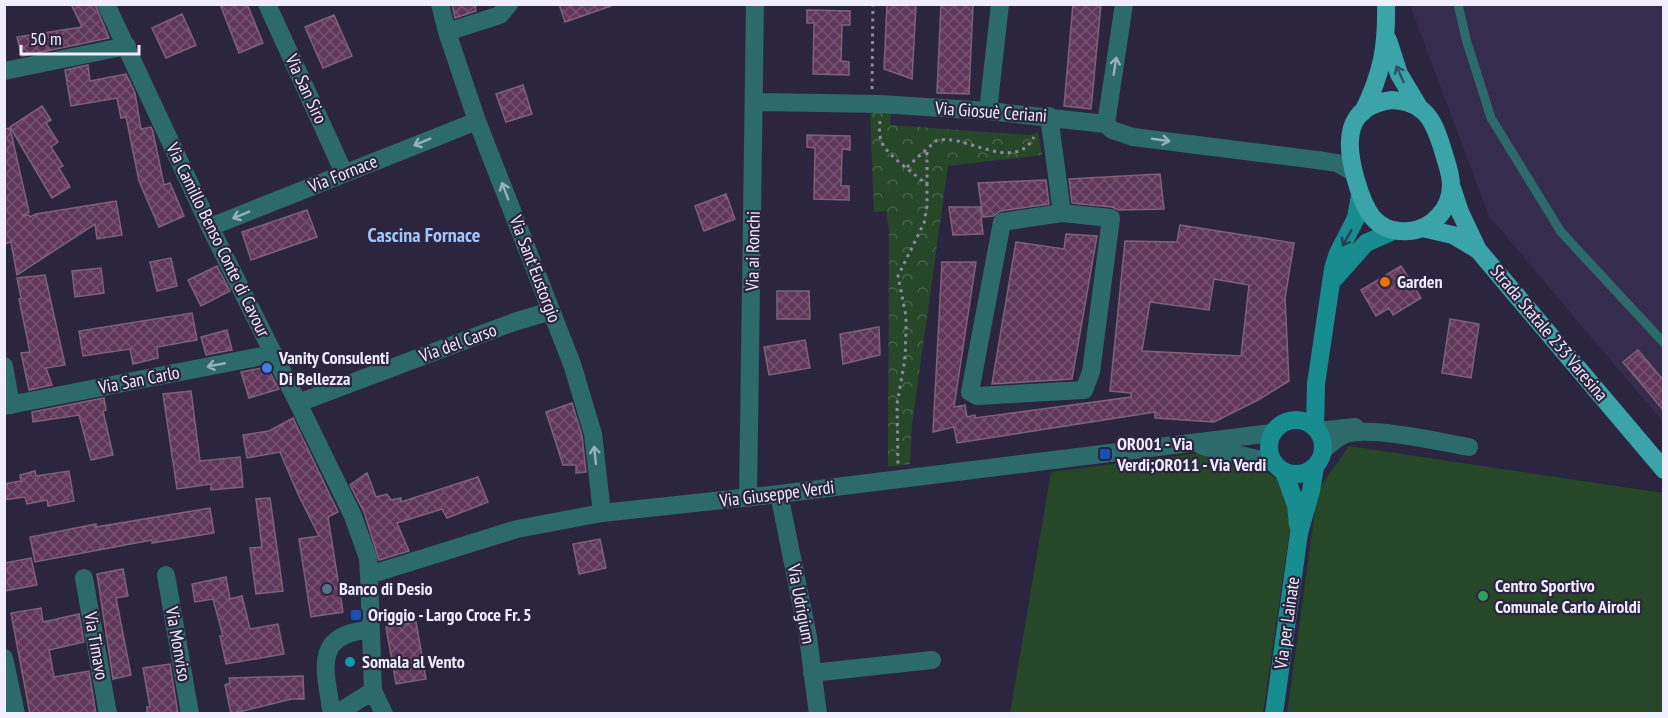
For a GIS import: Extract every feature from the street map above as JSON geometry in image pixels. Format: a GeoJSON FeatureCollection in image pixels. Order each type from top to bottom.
{"type":"FeatureCollection","features":[{"type":"Feature","properties":{"kind":"main road"},"geometry":{"type":"LineString","coordinates":[[1363,112],[1377,104],[1392,100],[1410,103],[1430,117],[1438,133],[1451,187],[1448,201],[1441,214],[1422,228],[1408,231],[1395,230],[1375,220],[1365,209],[1349,156],[1348,141],[1351,130],[1363,112],[1377,82],[1387,37],[1386,4]]}},
{"type":"Feature","properties":{"kind":"main road"},"geometry":{"type":"LineString","coordinates":[[1387,37],[1400,74],[1420,109]]}},
{"type":"Feature","properties":{"kind":"main road","name":"Strada Statale 233 Varesina"},"geometry":{"type":"LineString","coordinates":[[1451,187],[1457,206],[1478,250],[1664,470]]}},
{"type":"Feature","properties":{"kind":"main road"},"geometry":{"type":"LineString","coordinates":[[1422,228],[1453,235],[1478,250]]}},
{"type":"Feature","properties":{"kind":"street","name":"Via Camillo Benso Conte di Cavour"},"geometry":{"type":"LineString","coordinates":[[106,4],[210,227],[360,533],[368,558],[373,691]]}},
{"type":"Feature","properties":{"kind":"street","name":"Via San Siro"},"geometry":{"type":"LineString","coordinates":[[267,4],[344,173]]}},
{"type":"Feature","properties":{"kind":"street","name":"Via Sant'Eustorgio"},"geometry":{"type":"LineString","coordinates":[[440,4],[477,121],[572,364],[593,434],[602,513]]}},
{"type":"Feature","properties":{"kind":"street"},"geometry":{"type":"LineString","coordinates":[[447,32],[500,15],[509,4]]}},
{"type":"Feature","properties":{"kind":"street","name":"Via ai Ronchi"},"geometry":{"type":"LineString","coordinates":[[748,498],[755,4]]}},
{"type":"Feature","properties":{"kind":"street"},"geometry":{"type":"LineString","coordinates":[[988,111],[1000,4]]}},
{"type":"Feature","properties":{"kind":"street"},"geometry":{"type":"LineString","coordinates":[[1106,124],[1124,4]]}},
{"type":"Feature","properties":{"kind":"street"},"geometry":{"type":"LineString","coordinates":[[4,70],[127,46]]}},
{"type":"Feature","properties":{"kind":"street","name":"Via Giosuè Ceriani"},"geometry":{"type":"LineString","coordinates":[[755,102],[880,105],[1042,116],[1106,124],[1112,130],[1132,137],[1336,163],[1353,172]]}},
{"type":"Feature","properties":{"kind":"street"},"geometry":{"type":"LineString","coordinates":[[1042,116],[1062,213]]}},
{"type":"Feature","properties":{"kind":"street","name":"Via Fornace"},"geometry":{"type":"LineString","coordinates":[[210,227],[477,121]]}},
{"type":"Feature","properties":{"kind":"street"},"geometry":{"type":"LineString","coordinates":[[1316,429],[1316,384],[1333,269],[1338,253],[1356,218],[1360,195]]}},
{"type":"Feature","properties":{"kind":"street"},"geometry":{"type":"LineString","coordinates":[[1062,213],[1111,218],[1090,372],[1084,390],[977,396],[970,392],[1002,222],[1062,213]]}},
{"type":"Feature","properties":{"kind":"street"},"geometry":{"type":"LineString","coordinates":[[1332,280],[1366,243],[1395,230]]}},
{"type":"Feature","properties":{"kind":"street","name":"Via del Carso"},"geometry":{"type":"LineString","coordinates":[[298,403],[514,322],[551,311]]}},
{"type":"Feature","properties":{"kind":"street","name":"Via San Carlo"},"geometry":{"type":"LineString","coordinates":[[8,405],[273,354]]}},
{"type":"Feature","properties":{"kind":"street"},"geometry":{"type":"LineString","coordinates":[[4,366],[8,405]]}},
{"type":"Feature","properties":{"kind":"street"},"geometry":{"type":"LineString","coordinates":[[1293,420],[1316,384]]}},
{"type":"Feature","properties":{"kind":"street"},"geometry":{"type":"LineString","coordinates":[[1319,459],[1323,441],[1316,429],[1301,420],[1293,420],[1278,426],[1272,433],[1268,448],[1279,467],[1299,474],[1319,459],[1339,438],[1348,434],[1371,432]]}},
{"type":"Feature","properties":{"kind":"street"},"geometry":{"type":"LineString","coordinates":[[1316,429],[1357,427],[1371,432],[1469,447]]}},
{"type":"Feature","properties":{"kind":"street","name":"Via Giuseppe Verdi"},"geometry":{"type":"LineString","coordinates":[[369,575],[517,529],[602,513],[748,498],[1272,433]]}},
{"type":"Feature","properties":{"kind":"street","name":"Via Giuseppe Verdi"},"geometry":{"type":"LineString","coordinates":[[1192,443],[1279,467]]}},
{"type":"Feature","properties":{"kind":"street","name":"Via per Lainate"},"geometry":{"type":"LineString","coordinates":[[1274,714],[1299,533],[1319,459]]}},
{"type":"Feature","properties":{"kind":"street","name":"Via per Lainate"},"geometry":{"type":"LineString","coordinates":[[1279,467],[1296,505],[1299,533]]}},
{"type":"Feature","properties":{"kind":"street","name":"Via Udrigium"},"geometry":{"type":"LineString","coordinates":[[779,494],[808,637],[818,714]]}},
{"type":"Feature","properties":{"kind":"street","name":"Via Monviso"},"geometry":{"type":"LineString","coordinates":[[166,575],[190,714]]}},
{"type":"Feature","properties":{"kind":"street","name":"Via Timavo"},"geometry":{"type":"LineString","coordinates":[[84,578],[108,714]]}},
{"type":"Feature","properties":{"kind":"street"},"geometry":{"type":"LineString","coordinates":[[371,630],[344,634],[332,643],[325,662],[334,714],[373,691],[384,714]]}},
{"type":"Feature","properties":{"kind":"street"},"geometry":{"type":"LineString","coordinates":[[4,658],[15,714]]}},
{"type":"Feature","properties":{"kind":"street"},"geometry":{"type":"LineString","coordinates":[[813,673],[932,660]]}},
{"type":"Feature","properties":{"kind":"lane"},"geometry":{"type":"LineString","coordinates":[[1458,4],[1466,39],[1491,118],[1561,232],[1664,343]]}},
{"type":"Feature","properties":{"kind":"path"},"geometry":{"type":"LineString","coordinates":[[873,4],[872,96],[880,96],[879,133],[882,144],[892,156],[927,185]]}},
{"type":"Feature","properties":{"kind":"path"},"geometry":{"type":"LineString","coordinates":[[907,167],[936,141],[949,138],[990,152],[1014,152],[1031,143],[1042,116]]}},
{"type":"Feature","properties":{"kind":"path"},"geometry":{"type":"LineString","coordinates":[[897,469],[897,404],[905,359],[906,330],[906,316],[898,276],[924,223],[927,206],[927,149]]}},
{"type":"Feature","properties":{"kind":"shaded area"},"geometry":{"type":"Polygon","coordinates":[[[1410,5],[1663,5],[1663,422],[1489,216],[1410,5]]]}},
{"type":"Feature","properties":{"kind":"green space"},"geometry":{"type":"Polygon","coordinates":[[[870,112],[891,113],[890,125],[1030,135],[1038,132],[1042,155],[948,166],[912,424],[910,464],[888,467],[889,230],[886,211],[874,212],[870,112]]]}},
{"type":"Feature","properties":{"kind":"green space","name":"Centro Sportivo Comunale Carlo Airoldi"},"geometry":{"type":"Polygon","coordinates":[[[1349,446],[1663,493],[1663,713],[1287,714],[1318,490],[1349,446]]]}},
{"type":"Feature","properties":{"kind":"green space"},"geometry":{"type":"Polygon","coordinates":[[[1200,453],[1256,465],[1277,479],[1292,515],[1263,713],[1010,714],[1051,472],[1200,453]]]}},
{"type":"Feature","properties":{"kind":"building"},"geometry":{"type":"Polygon","coordinates":[[[71,4],[95,4],[109,38],[22,56],[17,37],[82,27],[71,4]]]}},
{"type":"Feature","properties":{"kind":"building"},"geometry":{"type":"Polygon","coordinates":[[[220,4],[247,4],[263,43],[239,53],[220,4]]]}},
{"type":"Feature","properties":{"kind":"building"},"geometry":{"type":"Polygon","coordinates":[[[452,4],[475,4],[476,11],[455,18],[452,4]]]}},
{"type":"Feature","properties":{"kind":"building"},"geometry":{"type":"Polygon","coordinates":[[[559,4],[610,4],[611,6],[565,22],[559,4]]]}},
{"type":"Feature","properties":{"kind":"building"},"geometry":{"type":"Polygon","coordinates":[[[887,4],[916,4],[912,79],[884,69],[887,4]]]}},
{"type":"Feature","properties":{"kind":"building"},"geometry":{"type":"Polygon","coordinates":[[[941,4],[973,4],[969,94],[937,93],[941,4]]]}},
{"type":"Feature","properties":{"kind":"building"},"geometry":{"type":"Polygon","coordinates":[[[1073,4],[1101,4],[1091,109],[1064,106],[1073,4]]]}},
{"type":"Feature","properties":{"kind":"building"},"geometry":{"type":"Polygon","coordinates":[[[807,10],[850,11],[850,25],[842,25],[841,61],[849,62],[849,75],[813,74],[814,23],[807,23],[807,10]]]}},
{"type":"Feature","properties":{"kind":"building"},"geometry":{"type":"Polygon","coordinates":[[[182,14],[196,45],[166,58],[152,28],[182,14]]]}},
{"type":"Feature","properties":{"kind":"building"},"geometry":{"type":"Polygon","coordinates":[[[334,15],[352,56],[323,68],[305,27],[334,15]]]}},
{"type":"Feature","properties":{"kind":"building"},"geometry":{"type":"Polygon","coordinates":[[[88,65],[90,81],[126,74],[135,93],[141,129],[151,127],[164,185],[170,183],[184,216],[159,227],[139,181],[126,117],[121,118],[117,98],[71,106],[65,70],[88,65]]]}},
{"type":"Feature","properties":{"kind":"building"},"geometry":{"type":"Polygon","coordinates":[[[523,85],[532,114],[506,122],[496,94],[523,85]]]}},
{"type":"Feature","properties":{"kind":"building"},"geometry":{"type":"Polygon","coordinates":[[[42,106],[51,120],[46,123],[58,142],[51,147],[63,166],[59,168],[70,187],[52,198],[10,127],[42,106]]]}},
{"type":"Feature","properties":{"kind":"building"},"geometry":{"type":"Polygon","coordinates":[[[10,128],[29,212],[22,216],[29,215],[30,217],[36,214],[116,201],[122,235],[97,239],[95,224],[17,275],[11,242],[4,244],[4,129],[10,128]]]}},
{"type":"Feature","properties":{"kind":"building"},"geometry":{"type":"Polygon","coordinates":[[[807,135],[850,136],[850,150],[842,149],[841,186],[849,186],[849,200],[814,199],[815,148],[807,147],[807,135]]]}},
{"type":"Feature","properties":{"kind":"building"},"geometry":{"type":"Polygon","coordinates":[[[1160,174],[1164,209],[1119,210],[1112,207],[1072,203],[1069,179],[1160,174]]]}},
{"type":"Feature","properties":{"kind":"building"},"geometry":{"type":"Polygon","coordinates":[[[1046,180],[1049,204],[1000,211],[993,216],[983,217],[978,183],[1046,180]]]}},
{"type":"Feature","properties":{"kind":"building"},"geometry":{"type":"Polygon","coordinates":[[[726,194],[735,219],[704,231],[695,206],[726,194]]]}},
{"type":"Feature","properties":{"kind":"building"},"geometry":{"type":"Polygon","coordinates":[[[949,207],[980,207],[983,234],[953,235],[949,207]]]}},
{"type":"Feature","properties":{"kind":"building"},"geometry":{"type":"Polygon","coordinates":[[[307,210],[317,237],[251,260],[242,232],[307,210]]]}},
{"type":"Feature","properties":{"kind":"building"},"geometry":{"type":"Polygon","coordinates":[[[1180,225],[1294,243],[1285,298],[1289,381],[1258,400],[1214,422],[1155,418],[1155,412],[957,443],[954,427],[933,432],[942,262],[976,262],[954,407],[965,405],[967,417],[975,415],[975,418],[1131,397],[1131,393],[1110,391],[1125,241],[1177,242],[1180,225]],[[1214,279],[1209,310],[1150,302],[1142,351],[1241,356],[1249,285],[1214,279]]]}},
{"type":"Feature","properties":{"kind":"building"},"geometry":{"type":"Polygon","coordinates":[[[1066,234],[1097,236],[1072,379],[992,384],[1016,242],[1064,249],[1066,234]]]}},
{"type":"Feature","properties":{"kind":"building"},"geometry":{"type":"Polygon","coordinates":[[[171,258],[177,286],[157,291],[150,262],[171,258]]]}},
{"type":"Feature","properties":{"kind":"building"},"geometry":{"type":"Polygon","coordinates":[[[217,266],[230,291],[201,306],[188,280],[217,266]]]}},
{"type":"Feature","properties":{"kind":"building"},"geometry":{"type":"Polygon","coordinates":[[[1401,266],[1421,298],[1393,315],[1389,308],[1376,316],[1361,290],[1401,266]]]}},
{"type":"Feature","properties":{"kind":"building"},"geometry":{"type":"Polygon","coordinates":[[[101,268],[104,293],[75,297],[72,271],[101,268]]]}},
{"type":"Feature","properties":{"kind":"building"},"geometry":{"type":"Polygon","coordinates":[[[45,275],[65,365],[46,368],[52,385],[29,390],[21,353],[30,352],[17,278],[45,275]]]}},
{"type":"Feature","properties":{"kind":"building"},"geometry":{"type":"Polygon","coordinates":[[[777,291],[809,291],[810,319],[777,319],[777,291]]]}},
{"type":"Feature","properties":{"kind":"building"},"geometry":{"type":"Polygon","coordinates":[[[192,313],[197,340],[157,347],[158,358],[133,364],[130,349],[83,356],[79,331],[192,313]]]}},
{"type":"Feature","properties":{"kind":"building"},"geometry":{"type":"Polygon","coordinates":[[[1450,319],[1479,324],[1471,378],[1442,373],[1450,319]]]}},
{"type":"Feature","properties":{"kind":"building"},"geometry":{"type":"Polygon","coordinates":[[[879,327],[880,355],[843,364],[840,334],[879,327]]]}},
{"type":"Feature","properties":{"kind":"building"},"geometry":{"type":"Polygon","coordinates":[[[227,330],[232,350],[206,355],[201,337],[227,330]]]}},
{"type":"Feature","properties":{"kind":"building"},"geometry":{"type":"Polygon","coordinates":[[[805,340],[810,368],[769,375],[764,347],[805,340]]]}},
{"type":"Feature","properties":{"kind":"building"},"geometry":{"type":"Polygon","coordinates":[[[1638,350],[1664,381],[1664,411],[1623,362],[1638,350]]]}},
{"type":"Feature","properties":{"kind":"building"},"geometry":{"type":"Polygon","coordinates":[[[267,367],[279,389],[249,398],[241,372],[267,367]]]}},
{"type":"Feature","properties":{"kind":"building"},"geometry":{"type":"Polygon","coordinates":[[[191,391],[200,461],[240,457],[243,487],[211,490],[211,484],[177,489],[163,394],[191,391]]]}},
{"type":"Feature","properties":{"kind":"building"},"geometry":{"type":"Polygon","coordinates":[[[104,398],[106,410],[103,411],[113,455],[91,460],[79,415],[33,422],[32,412],[104,398]]]}},
{"type":"Feature","properties":{"kind":"building"},"geometry":{"type":"Polygon","coordinates":[[[572,403],[582,436],[586,472],[576,473],[576,465],[563,465],[546,412],[572,403]]]}},
{"type":"Feature","properties":{"kind":"building"},"geometry":{"type":"Polygon","coordinates":[[[293,418],[338,512],[328,517],[343,612],[311,617],[299,539],[319,536],[280,452],[247,458],[243,435],[269,431],[293,418]]]}},
{"type":"Feature","properties":{"kind":"building"},"geometry":{"type":"Polygon","coordinates":[[[35,471],[36,476],[69,471],[74,501],[48,506],[47,500],[27,504],[25,497],[4,500],[4,484],[21,481],[20,475],[35,471]]]}},
{"type":"Feature","properties":{"kind":"building"},"geometry":{"type":"Polygon","coordinates":[[[367,473],[376,497],[387,494],[391,500],[401,498],[401,502],[478,477],[488,502],[447,518],[442,509],[397,523],[409,551],[379,560],[364,512],[350,485],[367,473]]]}},
{"type":"Feature","properties":{"kind":"building"},"geometry":{"type":"Polygon","coordinates":[[[270,498],[283,591],[256,594],[250,548],[262,547],[256,499],[270,498]]]}},
{"type":"Feature","properties":{"kind":"building"},"geometry":{"type":"Polygon","coordinates":[[[210,508],[214,533],[152,543],[152,540],[35,562],[30,537],[96,524],[96,527],[210,508]]]}},
{"type":"Feature","properties":{"kind":"building"},"geometry":{"type":"Polygon","coordinates":[[[600,539],[606,568],[579,574],[573,544],[600,539]]]}},
{"type":"Feature","properties":{"kind":"building"},"geometry":{"type":"Polygon","coordinates":[[[31,558],[37,585],[4,591],[4,563],[31,558]]]}},
{"type":"Feature","properties":{"kind":"building"},"geometry":{"type":"Polygon","coordinates":[[[123,569],[128,596],[116,598],[131,675],[113,679],[97,574],[123,569]]]}},
{"type":"Feature","properties":{"kind":"building"},"geometry":{"type":"Polygon","coordinates":[[[226,577],[230,599],[242,596],[250,629],[278,624],[284,654],[226,664],[220,636],[223,636],[213,599],[195,602],[192,584],[226,577]]]}},
{"type":"Feature","properties":{"kind":"building"},"geometry":{"type":"Polygon","coordinates":[[[41,608],[43,622],[79,614],[84,642],[49,650],[54,677],[89,671],[96,714],[30,714],[11,613],[41,608]]]}},
{"type":"Feature","properties":{"kind":"building"},"geometry":{"type":"Polygon","coordinates":[[[416,622],[426,679],[396,684],[386,627],[416,622]]]}},
{"type":"Feature","properties":{"kind":"building"},"geometry":{"type":"Polygon","coordinates":[[[170,664],[178,714],[147,714],[147,707],[150,707],[143,668],[170,664]]]}},
{"type":"Feature","properties":{"kind":"building"},"geometry":{"type":"Polygon","coordinates":[[[303,676],[304,699],[292,699],[231,714],[225,685],[230,683],[229,678],[303,676]]]}},
{"type":"Feature","properties":{"kind":"place","name":"Garden"},"geometry":{"type":"Point","coordinates":[1385,282]}},
{"type":"Feature","properties":{"kind":"place","name":"Vanity Consulenti Di Bellezza"},"geometry":{"type":"Point","coordinates":[267,368]}},
{"type":"Feature","properties":{"kind":"place","name":"OR001 - Via Verdi;OR011 - Via Verdi"},"geometry":{"type":"Point","coordinates":[1105,454]}},
{"type":"Feature","properties":{"kind":"place","name":"Banco di Desio"},"geometry":{"type":"Point","coordinates":[327,589]}},
{"type":"Feature","properties":{"kind":"place","name":"Centro Sportivo Comunale Carlo Airoldi"},"geometry":{"type":"Point","coordinates":[1483,596]}},
{"type":"Feature","properties":{"kind":"place","name":"Origgio - Largo Croce Fr. 5"},"geometry":{"type":"Point","coordinates":[356,615]}},
{"type":"Feature","properties":{"kind":"place","name":"Somala al Vento"},"geometry":{"type":"Point","coordinates":[350,662]}},
{"type":"Feature","properties":{"kind":"district","name":"Cascina Fornace"},"geometry":{"type":"Point","coordinates":[424,235]}}]}
